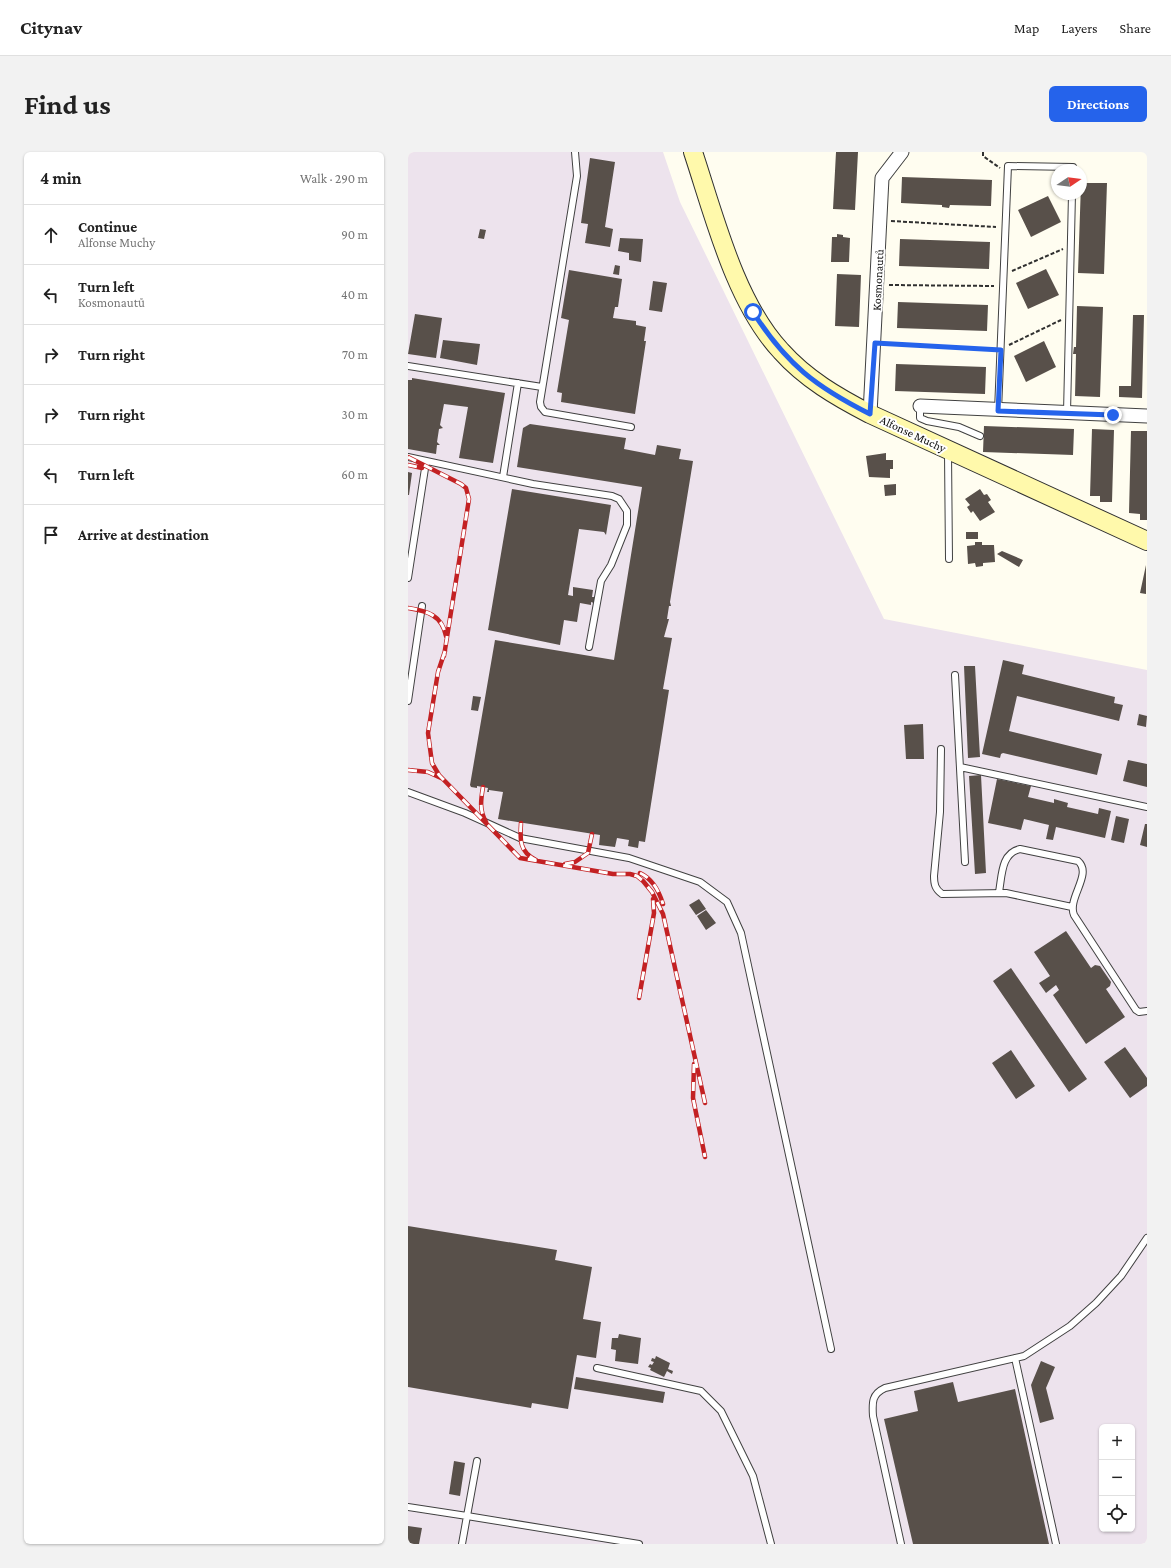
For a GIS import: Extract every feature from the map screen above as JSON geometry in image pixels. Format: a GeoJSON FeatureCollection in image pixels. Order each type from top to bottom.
{"type":"FeatureCollection","features":[{"type":"Feature","properties":{"kind":"main road","name":"Alfonse Muchy"},"geometry":{"type":"LineString","coordinates":[[692,152],[743,294],[765,332],[780,351],[802,372],[835,396],[870,414],[1147,541]]}},
{"type":"Feature","properties":{"kind":"street","name":"Kosmonautů"},"geometry":{"type":"LineString","coordinates":[[870,414],[875,343],[882,178],[902,152]]}},
{"type":"Feature","properties":{"kind":"street"},"geometry":{"type":"LineString","coordinates":[[920,406],[998,411],[1147,416]]}},
{"type":"Feature","properties":{"kind":"lane"},"geometry":{"type":"LineString","coordinates":[[575,152],[577,176],[542,387],[540,402],[541,407],[545,412],[631,427]]}},
{"type":"Feature","properties":{"kind":"lane"},"geometry":{"type":"LineString","coordinates":[[998,411],[1008,166],[1051,168]]}},
{"type":"Feature","properties":{"kind":"lane"},"geometry":{"type":"LineString","coordinates":[[1067,413],[1072,200]]}},
{"type":"Feature","properties":{"kind":"lane"},"geometry":{"type":"LineString","coordinates":[[408,366],[542,387]]}},
{"type":"Feature","properties":{"kind":"lane"},"geometry":{"type":"LineString","coordinates":[[503,477],[518,383]]}},
{"type":"Feature","properties":{"kind":"lane"},"geometry":{"type":"LineString","coordinates":[[920,406],[920,418],[927,421],[959,427],[980,436]]}},
{"type":"Feature","properties":{"kind":"lane"},"geometry":{"type":"LineString","coordinates":[[948,450],[949,559]]}},
{"type":"Feature","properties":{"kind":"lane"},"geometry":{"type":"LineString","coordinates":[[408,457],[503,477],[612,496],[619,499],[627,511],[627,525],[611,565],[601,581],[589,647]]}},
{"type":"Feature","properties":{"kind":"lane"},"geometry":{"type":"LineString","coordinates":[[408,578],[426,462]]}},
{"type":"Feature","properties":{"kind":"lane"},"geometry":{"type":"LineString","coordinates":[[408,701],[422,606]]}},
{"type":"Feature","properties":{"kind":"lane"},"geometry":{"type":"LineString","coordinates":[[955,675],[965,862]]}},
{"type":"Feature","properties":{"kind":"lane"},"geometry":{"type":"LineString","coordinates":[[941,749],[940,812],[934,885],[937,891],[942,894],[999,892],[1072,907]]}},
{"type":"Feature","properties":{"kind":"lane"},"geometry":{"type":"LineString","coordinates":[[960,767],[1147,807]]}},
{"type":"Feature","properties":{"kind":"lane"},"geometry":{"type":"LineString","coordinates":[[408,792],[465,813],[520,838],[629,858],[700,882],[727,902],[741,933],[831,1349]]}},
{"type":"Feature","properties":{"kind":"lane"},"geometry":{"type":"LineString","coordinates":[[999,892],[1006,858],[1014,850],[1020,849],[1078,861],[1081,864],[1083,872],[1072,907],[1074,915],[1136,1010],[1139,1012],[1147,1011]]}},
{"type":"Feature","properties":{"kind":"lane"},"geometry":{"type":"LineString","coordinates":[[901,1544],[873,1416],[872,1400],[877,1392],[885,1388],[1024,1356],[1070,1326],[1096,1303],[1120,1276],[1147,1238]]}},
{"type":"Feature","properties":{"kind":"lane"},"geometry":{"type":"LineString","coordinates":[[1015,1358],[1056,1544]]}},
{"type":"Feature","properties":{"kind":"lane"},"geometry":{"type":"LineString","coordinates":[[597,1368],[701,1391],[721,1411],[753,1476],[771,1544]]}},
{"type":"Feature","properties":{"kind":"lane"},"geometry":{"type":"LineString","coordinates":[[462,1544],[477,1461]]}},
{"type":"Feature","properties":{"kind":"lane"},"geometry":{"type":"LineString","coordinates":[[408,1507],[639,1544]]}},
{"type":"Feature","properties":{"kind":"path"},"geometry":{"type":"LineString","coordinates":[[983,152],[983,156],[1008,173]]}},
{"type":"Feature","properties":{"kind":"path"},"geometry":{"type":"LineString","coordinates":[[880,221],[1006,227]]}},
{"type":"Feature","properties":{"kind":"path"},"geometry":{"type":"LineString","coordinates":[[1004,274],[1071,245]]}},
{"type":"Feature","properties":{"kind":"path"},"geometry":{"type":"LineString","coordinates":[[878,284],[1003,286]]}},
{"type":"Feature","properties":{"kind":"path"},"geometry":{"type":"LineString","coordinates":[[875,343],[1001,350],[1069,316]]}},
{"type":"Feature","properties":{"kind":"shaded area"},"geometry":{"type":"Polygon","coordinates":[[[408,152],[663,152],[680,202],[884,619],[1147,670],[1147,1544],[408,1544],[408,152]]]}},
{"type":"Feature","properties":{"kind":"building"},"geometry":{"type":"Polygon","coordinates":[[[836,152],[858,152],[855,210],[833,209],[836,152]]]}},
{"type":"Feature","properties":{"kind":"building"},"geometry":{"type":"Polygon","coordinates":[[[590,158],[615,162],[605,227],[613,229],[610,247],[585,243],[588,224],[581,223],[590,158]]]}},
{"type":"Feature","properties":{"kind":"building"},"geometry":{"type":"Polygon","coordinates":[[[902,177],[992,180],[991,206],[950,205],[949,208],[942,207],[942,205],[901,203],[902,177]]]}},
{"type":"Feature","properties":{"kind":"building"},"geometry":{"type":"Polygon","coordinates":[[[1087,183],[1107,183],[1104,274],[1078,273],[1080,200],[1087,200],[1087,183]]]}},
{"type":"Feature","properties":{"kind":"building"},"geometry":{"type":"Polygon","coordinates":[[[1048,196],[1061,222],[1031,237],[1018,210],[1048,196]]]}},
{"type":"Feature","properties":{"kind":"building"},"geometry":{"type":"Polygon","coordinates":[[[480,229],[486,230],[484,239],[478,238],[480,229]]]}},
{"type":"Feature","properties":{"kind":"building"},"geometry":{"type":"Polygon","coordinates":[[[837,234],[850,238],[849,262],[831,262],[832,237],[837,237],[837,234]]]}},
{"type":"Feature","properties":{"kind":"building"},"geometry":{"type":"Polygon","coordinates":[[[620,238],[643,239],[641,262],[629,260],[629,253],[618,251],[620,238]]]}},
{"type":"Feature","properties":{"kind":"building"},"geometry":{"type":"Polygon","coordinates":[[[900,239],[990,242],[989,269],[899,266],[900,239]]]}},
{"type":"Feature","properties":{"kind":"building"},"geometry":{"type":"Polygon","coordinates":[[[615,265],[620,266],[619,275],[613,274],[615,265]]]}},
{"type":"Feature","properties":{"kind":"building"},"geometry":{"type":"Polygon","coordinates":[[[1046,269],[1059,295],[1028,309],[1016,283],[1046,269]]]}},
{"type":"Feature","properties":{"kind":"building"},"geometry":{"type":"Polygon","coordinates":[[[569,270],[622,279],[618,307],[615,307],[613,318],[636,321],[636,325],[646,327],[644,341],[646,341],[635,414],[561,402],[562,393],[557,392],[569,320],[561,318],[569,270]]]}},
{"type":"Feature","properties":{"kind":"building"},"geometry":{"type":"Polygon","coordinates":[[[837,274],[861,275],[859,327],[835,326],[837,274]]]}},
{"type":"Feature","properties":{"kind":"building"},"geometry":{"type":"Polygon","coordinates":[[[653,281],[667,283],[662,312],[649,310],[653,281]]]}},
{"type":"Feature","properties":{"kind":"building"},"geometry":{"type":"Polygon","coordinates":[[[898,302],[988,305],[987,331],[897,328],[898,302]]]}},
{"type":"Feature","properties":{"kind":"building"},"geometry":{"type":"Polygon","coordinates":[[[1077,306],[1103,307],[1100,397],[1075,396],[1076,354],[1073,354],[1074,347],[1076,347],[1077,306]]]}},
{"type":"Feature","properties":{"kind":"building"},"geometry":{"type":"Polygon","coordinates":[[[415,314],[442,318],[436,358],[408,354],[415,314]]]}},
{"type":"Feature","properties":{"kind":"building"},"geometry":{"type":"Polygon","coordinates":[[[1133,315],[1144,315],[1142,398],[1119,397],[1119,386],[1131,386],[1133,315]]]}},
{"type":"Feature","properties":{"kind":"building"},"geometry":{"type":"Polygon","coordinates":[[[443,340],[480,344],[477,365],[440,358],[443,340]]]}},
{"type":"Feature","properties":{"kind":"building"},"geometry":{"type":"Polygon","coordinates":[[[1044,341],[1056,367],[1026,382],[1014,356],[1044,341]]]}},
{"type":"Feature","properties":{"kind":"building"},"geometry":{"type":"Polygon","coordinates":[[[896,364],[986,367],[985,394],[895,391],[896,364]]]}},
{"type":"Feature","properties":{"kind":"building"},"geometry":{"type":"Polygon","coordinates":[[[412,378],[505,393],[493,463],[459,458],[468,407],[444,404],[440,425],[443,428],[439,429],[437,442],[440,445],[437,445],[436,454],[408,449],[408,380],[412,380],[412,378]]]}},
{"type":"Feature","properties":{"kind":"building"},"geometry":{"type":"Polygon","coordinates":[[[530,424],[626,438],[624,449],[655,455],[657,445],[681,449],[679,459],[693,461],[670,602],[671,606],[669,606],[667,619],[669,619],[664,637],[672,638],[663,689],[669,690],[645,842],[639,841],[638,848],[628,846],[629,840],[617,838],[615,847],[599,845],[600,835],[498,819],[503,792],[489,790],[489,792],[487,792],[488,788],[477,786],[477,788],[471,787],[470,785],[495,640],[614,660],[642,487],[517,467],[523,428],[530,424]]]}},
{"type":"Feature","properties":{"kind":"building"},"geometry":{"type":"Polygon","coordinates":[[[984,426],[1074,429],[1073,455],[983,452],[984,426]]]}},
{"type":"Feature","properties":{"kind":"building"},"geometry":{"type":"Polygon","coordinates":[[[1092,429],[1114,430],[1112,502],[1100,502],[1100,496],[1090,496],[1092,429]]]}},
{"type":"Feature","properties":{"kind":"building"},"geometry":{"type":"Polygon","coordinates":[[[1131,431],[1147,431],[1147,520],[1140,520],[1140,514],[1129,513],[1131,431]]]}},
{"type":"Feature","properties":{"kind":"building"},"geometry":{"type":"Polygon","coordinates":[[[886,453],[886,460],[893,460],[893,469],[890,469],[890,478],[869,477],[866,456],[886,453]]]}},
{"type":"Feature","properties":{"kind":"building"},"geometry":{"type":"Polygon","coordinates":[[[408,472],[412,473],[409,495],[408,495],[408,472]]]}},
{"type":"Feature","properties":{"kind":"building"},"geometry":{"type":"Polygon","coordinates":[[[896,484],[896,495],[885,496],[884,485],[896,484]]]}},
{"type":"Feature","properties":{"kind":"building"},"geometry":{"type":"Polygon","coordinates":[[[512,489],[611,505],[606,535],[604,532],[579,529],[568,595],[573,596],[573,587],[593,590],[592,597],[595,597],[594,603],[591,602],[591,605],[580,603],[577,622],[564,620],[560,645],[488,630],[512,489]]]}},
{"type":"Feature","properties":{"kind":"building"},"geometry":{"type":"Polygon","coordinates":[[[980,489],[984,495],[987,494],[991,500],[988,502],[995,512],[980,521],[973,511],[971,513],[967,507],[970,505],[965,499],[980,489]]]}},
{"type":"Feature","properties":{"kind":"building"},"geometry":{"type":"Polygon","coordinates":[[[966,532],[978,532],[978,539],[966,539],[966,532]]]}},
{"type":"Feature","properties":{"kind":"building"},"geometry":{"type":"Polygon","coordinates":[[[975,542],[982,542],[982,545],[994,545],[995,562],[983,563],[983,566],[976,567],[975,563],[968,564],[967,546],[975,545],[975,542]]]}},
{"type":"Feature","properties":{"kind":"building"},"geometry":{"type":"Polygon","coordinates":[[[1002,551],[1023,560],[1019,567],[997,554],[1002,551]]]}},
{"type":"Feature","properties":{"kind":"building"},"geometry":{"type":"Polygon","coordinates":[[[1146,565],[1146,594],[1140,593],[1146,565]]]}},
{"type":"Feature","properties":{"kind":"building"},"geometry":{"type":"Polygon","coordinates":[[[1003,660],[1024,665],[1022,674],[1115,697],[1114,703],[1123,705],[1119,721],[1017,696],[1009,731],[1102,754],[1097,775],[1003,753],[1001,754],[1000,758],[982,754],[1003,660]]]}},
{"type":"Feature","properties":{"kind":"building"},"geometry":{"type":"Polygon","coordinates":[[[964,666],[975,666],[980,757],[968,758],[964,666]]]}},
{"type":"Feature","properties":{"kind":"building"},"geometry":{"type":"Polygon","coordinates":[[[473,696],[481,697],[478,711],[471,710],[473,696]]]}},
{"type":"Feature","properties":{"kind":"building"},"geometry":{"type":"Polygon","coordinates":[[[1139,714],[1147,716],[1146,727],[1137,725],[1139,714]]]}},
{"type":"Feature","properties":{"kind":"building"},"geometry":{"type":"Polygon","coordinates":[[[923,724],[924,759],[906,759],[904,725],[923,724]]]}},
{"type":"Feature","properties":{"kind":"building"},"geometry":{"type":"Polygon","coordinates":[[[1128,760],[1147,764],[1147,787],[1123,781],[1128,760]]]}},
{"type":"Feature","properties":{"kind":"building"},"geometry":{"type":"Polygon","coordinates":[[[981,775],[986,873],[975,874],[969,776],[981,775]]]}},
{"type":"Feature","properties":{"kind":"building"},"geometry":{"type":"Polygon","coordinates":[[[997,779],[1031,786],[1028,797],[1054,803],[1054,799],[1068,803],[1067,807],[1098,814],[1099,808],[1111,811],[1105,838],[1056,827],[1053,840],[1046,839],[1049,825],[1024,819],[1021,830],[988,823],[997,779]]]}},
{"type":"Feature","properties":{"kind":"building"},"geometry":{"type":"Polygon","coordinates":[[[1116,816],[1129,819],[1124,843],[1111,840],[1116,816]]]}},
{"type":"Feature","properties":{"kind":"building"},"geometry":{"type":"Polygon","coordinates":[[[1145,824],[1147,824],[1147,847],[1140,845],[1145,824]]]}},
{"type":"Feature","properties":{"kind":"building"},"geometry":{"type":"Polygon","coordinates":[[[699,899],[706,909],[696,915],[689,905],[699,899]]]}},
{"type":"Feature","properties":{"kind":"building"},"geometry":{"type":"Polygon","coordinates":[[[706,910],[716,923],[706,930],[697,916],[706,910]]]}},
{"type":"Feature","properties":{"kind":"building"},"geometry":{"type":"Polygon","coordinates":[[[1066,931],[1091,968],[1095,965],[1100,966],[1111,982],[1110,986],[1106,989],[1125,1017],[1086,1044],[1053,995],[1059,990],[1056,985],[1046,993],[1039,983],[1050,976],[1034,952],[1066,931]]]}},
{"type":"Feature","properties":{"kind":"building"},"geometry":{"type":"Polygon","coordinates":[[[1011,968],[1087,1079],[1069,1092],[993,981],[1011,968]]]}},
{"type":"Feature","properties":{"kind":"building"},"geometry":{"type":"Polygon","coordinates":[[[1125,1047],[1147,1078],[1147,1086],[1130,1098],[1104,1062],[1125,1047]]]}},
{"type":"Feature","properties":{"kind":"building"},"geometry":{"type":"Polygon","coordinates":[[[1011,1050],[1035,1086],[1016,1099],[992,1063],[1011,1050]]]}},
{"type":"Feature","properties":{"kind":"building"},"geometry":{"type":"Polygon","coordinates":[[[408,1226],[557,1250],[555,1260],[592,1267],[583,1319],[601,1322],[596,1358],[577,1355],[568,1409],[532,1403],[531,1408],[408,1387],[408,1226]]]}},
{"type":"Feature","properties":{"kind":"building"},"geometry":{"type":"Polygon","coordinates":[[[619,1334],[641,1338],[638,1364],[615,1361],[616,1350],[611,1349],[612,1338],[618,1338],[619,1334]]]}},
{"type":"Feature","properties":{"kind":"building"},"geometry":{"type":"Polygon","coordinates":[[[656,1356],[670,1363],[668,1369],[673,1371],[672,1374],[667,1371],[664,1377],[650,1370],[651,1368],[648,1367],[654,1362],[651,1361],[652,1358],[655,1359],[656,1356]]]}},
{"type":"Feature","properties":{"kind":"building"},"geometry":{"type":"Polygon","coordinates":[[[1041,1361],[1055,1367],[1046,1388],[1054,1419],[1040,1423],[1031,1385],[1041,1361]]]}},
{"type":"Feature","properties":{"kind":"building"},"geometry":{"type":"Polygon","coordinates":[[[576,1377],[665,1392],[663,1403],[574,1389],[576,1377]]]}},
{"type":"Feature","properties":{"kind":"building"},"geometry":{"type":"Polygon","coordinates":[[[953,1382],[958,1402],[1015,1389],[1049,1544],[913,1544],[884,1419],[918,1411],[914,1391],[953,1382]]]}},
{"type":"Feature","properties":{"kind":"building"},"geometry":{"type":"Polygon","coordinates":[[[454,1461],[465,1463],[460,1496],[449,1494],[454,1461]]]}},
{"type":"Feature","properties":{"kind":"building"},"geometry":{"type":"Polygon","coordinates":[[[408,1526],[422,1528],[419,1544],[408,1544],[408,1526]]]}},
{"type":"Feature","properties":{"kind":"railway"},"geometry":{"type":"LineString","coordinates":[[408,457],[461,484],[466,488],[469,499],[444,656]]}},
{"type":"Feature","properties":{"kind":"railway"},"geometry":{"type":"LineString","coordinates":[[408,465],[422,468]]}},
{"type":"Feature","properties":{"kind":"railway"},"geometry":{"type":"LineString","coordinates":[[408,608],[433,615],[441,623],[446,636]]}},
{"type":"Feature","properties":{"kind":"railway"},"geometry":{"type":"LineString","coordinates":[[445,651],[438,672],[428,733],[432,763],[439,775],[520,858],[613,874],[630,874],[637,876],[652,892],[663,914],[705,1103]]}},
{"type":"Feature","properties":{"kind":"railway"},"geometry":{"type":"LineString","coordinates":[[408,770],[428,772],[441,778]]}},
{"type":"Feature","properties":{"kind":"railway"},"geometry":{"type":"LineString","coordinates":[[483,787],[481,809],[486,822]]}},
{"type":"Feature","properties":{"kind":"railway"},"geometry":{"type":"LineString","coordinates":[[521,823],[521,840],[524,849],[530,857],[536,860]]}},
{"type":"Feature","properties":{"kind":"railway"},"geometry":{"type":"LineString","coordinates":[[565,864],[575,862],[588,853],[592,834]]}},
{"type":"Feature","properties":{"kind":"railway"},"geometry":{"type":"LineString","coordinates":[[640,873],[649,879],[655,886],[663,904]]}},
{"type":"Feature","properties":{"kind":"railway"},"geometry":{"type":"LineString","coordinates":[[639,998],[654,913],[653,899]]}},
{"type":"Feature","properties":{"kind":"railway"},"geometry":{"type":"LineString","coordinates":[[694,1064],[693,1098],[705,1157]]}},
{"type":"Feature","properties":{"kind":"route"},"geometry":{"type":"LineString","coordinates":[[753,312],[765,332],[780,351],[802,372],[835,396],[870,414],[875,343],[1001,350],[998,411],[1113,415]]}}]}
